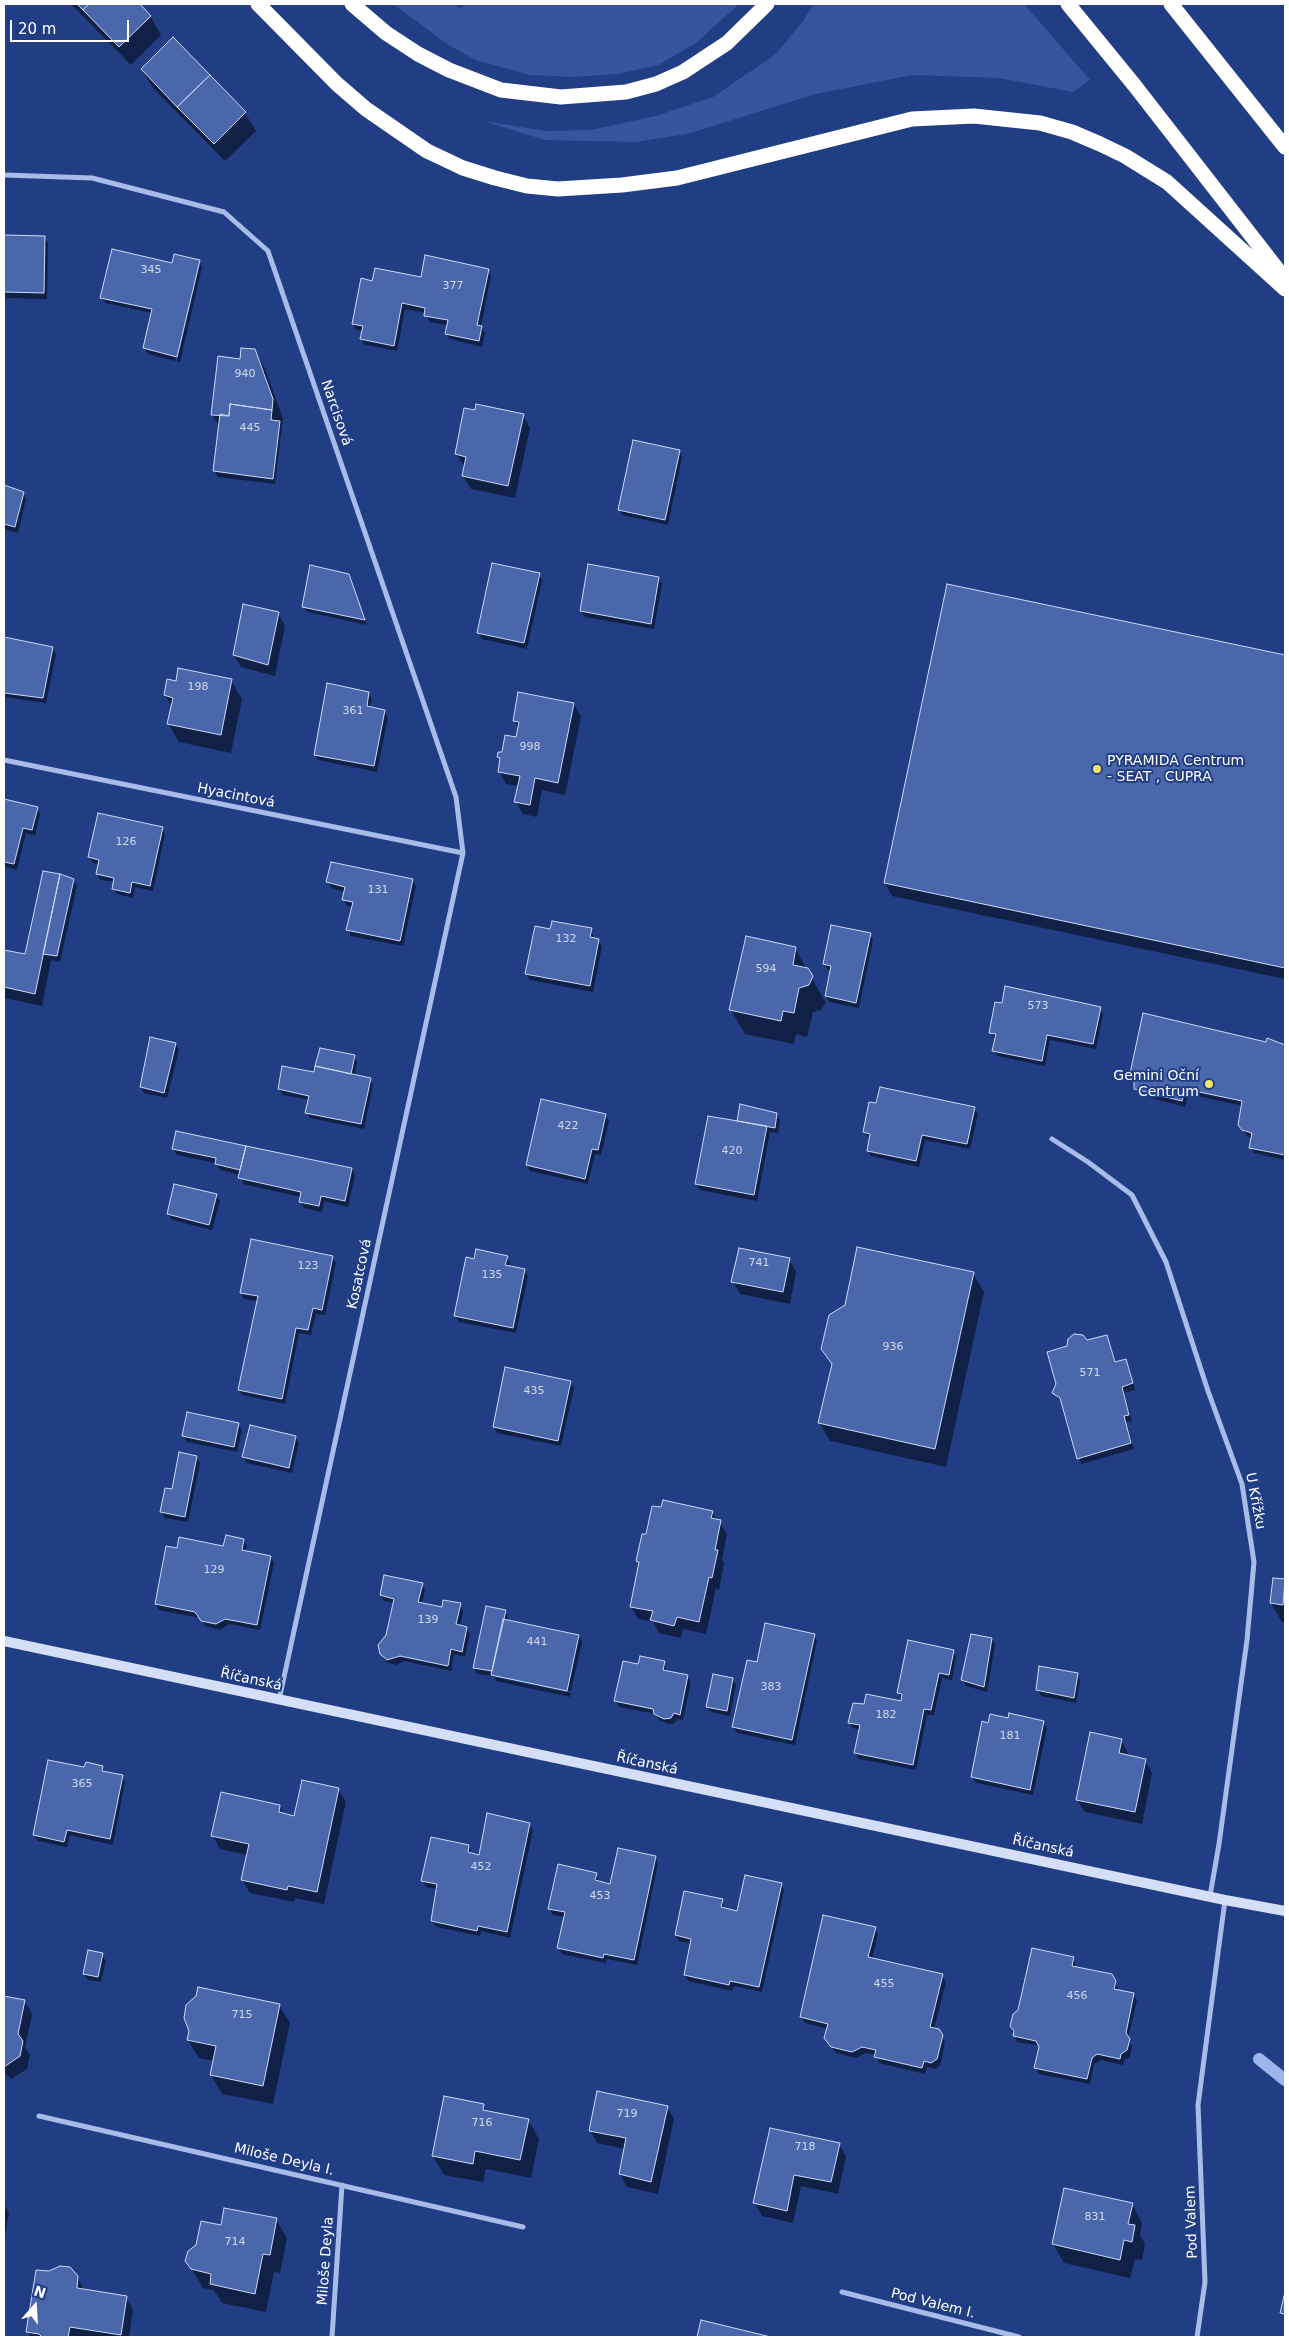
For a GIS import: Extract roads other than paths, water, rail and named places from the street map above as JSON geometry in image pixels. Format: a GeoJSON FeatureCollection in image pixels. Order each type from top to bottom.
{"type":"FeatureCollection","features":[{"type":"Feature","properties":{"kind":"highway"},"geometry":{"type":"LineString","coordinates":[[258,4],[337,84],[366,109],[426,151],[463,168],[495,178],[527,186],[558,189],[622,186],[677,178],[912,119],[974,116],[1031,122],[1072,132],[1100,144],[1125,156],[1167,182],[1285,289]]}},
{"type":"Feature","properties":{"kind":"highway"},"geometry":{"type":"LineString","coordinates":[[352,4],[386,33],[418,54],[449,70],[501,90],[561,97],[626,92],[656,84],[683,72],[727,43],[766,4]]}},
{"type":"Feature","properties":{"kind":"highway"},"geometry":{"type":"LineString","coordinates":[[1068,4],[1136,86],[1285,279]]}},
{"type":"Feature","properties":{"kind":"highway"},"geometry":{"type":"LineString","coordinates":[[1171,4],[1285,147]]}},
{"type":"Feature","properties":{"kind":"street","name":"Narcisová"},"geometry":{"type":"LineString","coordinates":[[4,175],[92,178],[224,212],[268,251],[456,797],[463,853]]}},
{"type":"Feature","properties":{"kind":"street","name":"Hyacintová"},"geometry":{"type":"LineString","coordinates":[[4,760],[463,853]]}},
{"type":"Feature","properties":{"kind":"street","name":"Kosatcová"},"geometry":{"type":"LineString","coordinates":[[279,1700],[463,853]]}},
{"type":"Feature","properties":{"kind":"street","name":"U Křížku"},"geometry":{"type":"LineString","coordinates":[[1052,1139],[1088,1162],[1132,1195],[1166,1262],[1208,1391],[1242,1484],[1254,1562],[1246,1650],[1210,1896]]}},
{"type":"Feature","properties":{"kind":"street","name":"Říčanská"},"geometry":{"type":"LineString","coordinates":[[4,1641],[1225,1900],[1285,1911]]}},
{"type":"Feature","properties":{"kind":"street","name":"Pod Valem"},"geometry":{"type":"LineString","coordinates":[[1197,2337],[1205,2282],[1198,2105],[1225,1900]]}},
{"type":"Feature","properties":{"kind":"street","name":"Miloše Deyla Ⅰ."},"geometry":{"type":"LineString","coordinates":[[40,2116],[523,2227]]}},
{"type":"Feature","properties":{"kind":"street","name":"Miloše Deyla"},"geometry":{"type":"LineString","coordinates":[[332,2337],[342,2185]]}},
{"type":"Feature","properties":{"kind":"street","name":"Pod Valem Ⅰ."},"geometry":{"type":"LineString","coordinates":[[842,2292],[1019,2337]]}},
{"type":"Feature","properties":{"kind":"waterway"},"geometry":{"type":"LineString","coordinates":[[1259,2059],[1285,2080]]}},
{"type":"Feature","properties":{"kind":"place","name":"PYRAMIDA Centrum - SEAT , CUPRA"},"geometry":{"type":"Point","coordinates":[1097,769]}},
{"type":"Feature","properties":{"kind":"place","name":"Gemini Oční Centrum"},"geometry":{"type":"Point","coordinates":[1209,1084]}}]}
